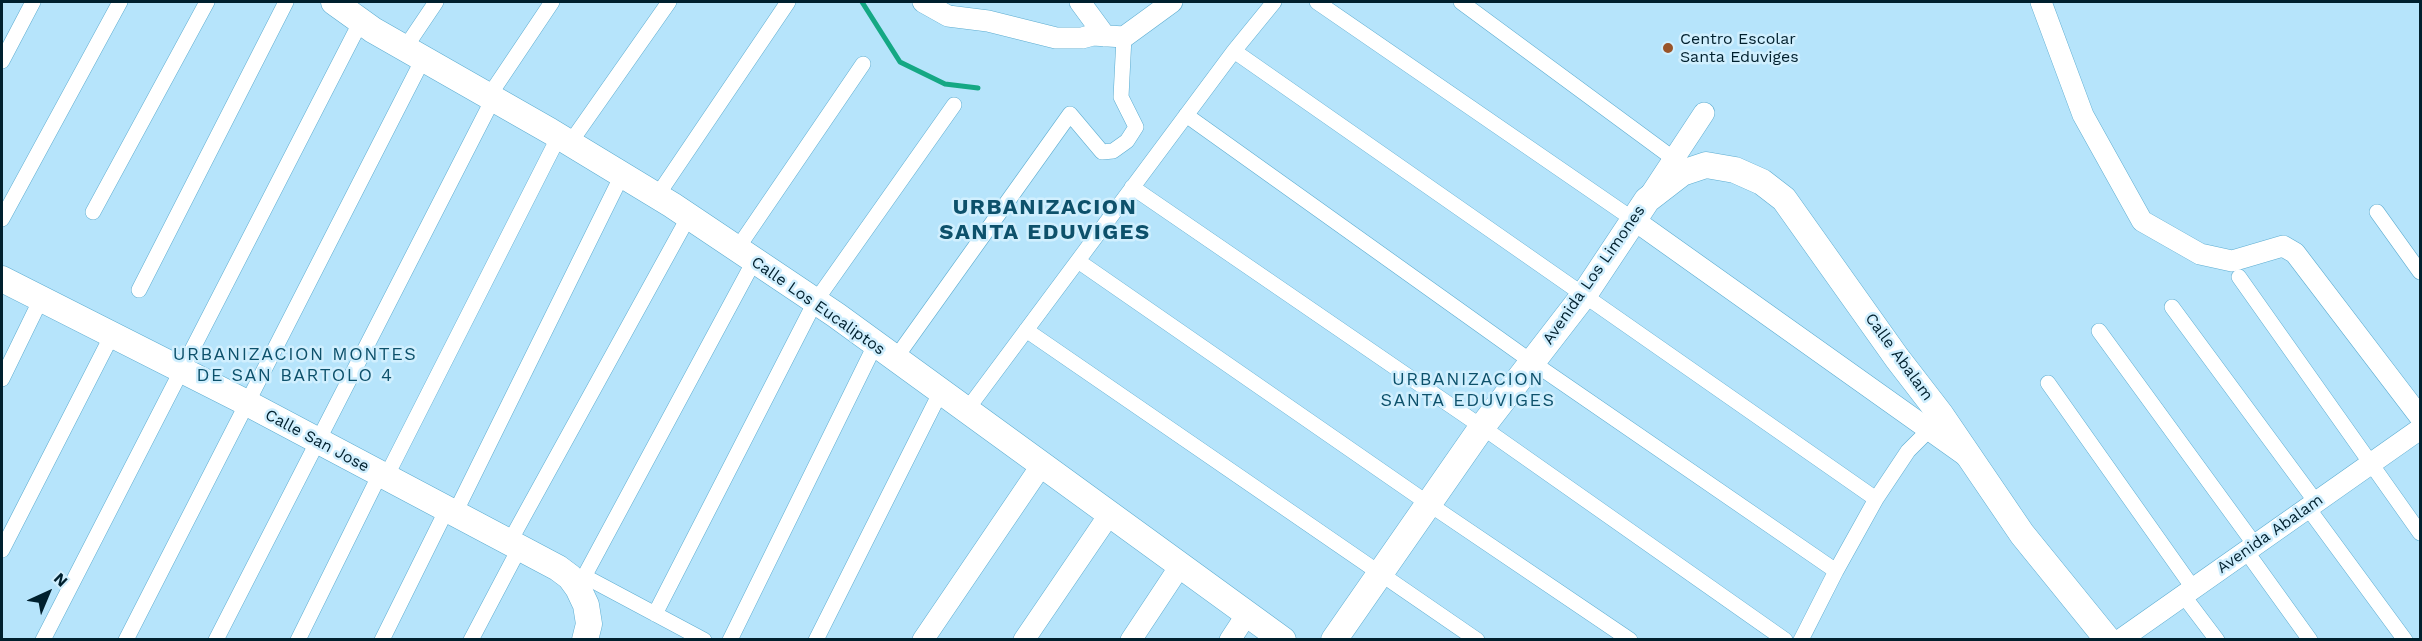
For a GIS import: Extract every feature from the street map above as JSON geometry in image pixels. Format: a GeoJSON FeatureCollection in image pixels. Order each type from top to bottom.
{"type":"FeatureCollection","features":[{"type":"Feature","properties":{"kind":"street"},"geometry":{"type":"LineString","coordinates":[[2,61],[33,2]]}},
{"type":"Feature","properties":{"kind":"street"},"geometry":{"type":"LineString","coordinates":[[2,219],[120,2]]}},
{"type":"Feature","properties":{"kind":"street"},"geometry":{"type":"LineString","coordinates":[[93,212],[207,2]]}},
{"type":"Feature","properties":{"kind":"street"},"geometry":{"type":"LineString","coordinates":[[139,290],[286,2]]}},
{"type":"Feature","properties":{"kind":"street","name":"Calle Los Eucaliptos"},"geometry":{"type":"LineString","coordinates":[[334,2],[414,53],[565,140],[689,216],[816,302],[1283,639]]}},
{"type":"Feature","properties":{"kind":"street"},"geometry":{"type":"LineString","coordinates":[[126,639],[247,403],[414,53],[436,2]]}},
{"type":"Feature","properties":{"kind":"street"},"geometry":{"type":"LineString","coordinates":[[216,639],[319,442],[491,97],[552,2]]}},
{"type":"Feature","properties":{"kind":"street"},"geometry":{"type":"LineString","coordinates":[[298,639],[383,475],[565,140],[669,2]]}},
{"type":"Feature","properties":{"kind":"street"},"geometry":{"type":"LineString","coordinates":[[657,196],[788,2]]}},
{"type":"Feature","properties":{"kind":"street"},"geometry":{"type":"LineString","coordinates":[[730,639],[885,352],[1070,114],[1102,152],[1113,151],[1127,141],[1136,127],[1121,97],[1114,36],[1080,2]]}},
{"type":"Feature","properties":{"kind":"street"},"geometry":{"type":"LineString","coordinates":[[930,4],[948,16],[988,21],[1056,38],[1114,36],[1172,2]]}},
{"type":"Feature","properties":{"kind":"street"},"geometry":{"type":"LineString","coordinates":[[966,411],[1234,51],[1274,2]]}},
{"type":"Feature","properties":{"kind":"street"},"geometry":{"type":"LineString","coordinates":[[1317,2],[1640,210],[1970,460]]}},
{"type":"Feature","properties":{"kind":"street"},"geometry":{"type":"LineString","coordinates":[[1461,2],[1674,159]]}},
{"type":"Feature","properties":{"kind":"street"},"geometry":{"type":"LineString","coordinates":[[2041,2],[2083,115],[2142,221],[2176,243],[2200,254],[2232,261],[2283,246],[2295,253],[2421,417]]}},
{"type":"Feature","properties":{"kind":"street"},"geometry":{"type":"LineString","coordinates":[[44,639],[361,21]]}},
{"type":"Feature","properties":{"kind":"street"},"geometry":{"type":"LineString","coordinates":[[1234,51],[1876,499]]}},
{"type":"Feature","properties":{"kind":"street"},"geometry":{"type":"LineString","coordinates":[[694,637],[655,614],[581,582],[745,255],[863,64]]}},
{"type":"Feature","properties":{"kind":"street"},"geometry":{"type":"LineString","coordinates":[[655,614],[816,302],[954,105]]}},
{"type":"Feature","properties":{"kind":"street","name":"Avenida Los Limones"},"geometry":{"type":"LineString","coordinates":[[1334,639],[1482,427],[1584,295],[1704,113]]}},
{"type":"Feature","properties":{"kind":"street"},"geometry":{"type":"LineString","coordinates":[[1186,115],[1532,362],[1836,571]]}},
{"type":"Feature","properties":{"kind":"street","name":"Calle Abalam"},"geometry":{"type":"LineString","coordinates":[[1640,210],[1682,173],[1706,165],[1735,170],[1762,182],[1784,199],[1897,358],[1941,414],[2022,534],[2118,639]]}},
{"type":"Feature","properties":{"kind":"street"},"geometry":{"type":"LineString","coordinates":[[382,639],[451,511],[622,175]]}},
{"type":"Feature","properties":{"kind":"street"},"geometry":{"type":"LineString","coordinates":[[1132,187],[1482,427],[1785,639]]}},
{"type":"Feature","properties":{"kind":"street"},"geometry":{"type":"LineString","coordinates":[[2377,212],[2421,272]]}},
{"type":"Feature","properties":{"kind":"street"},"geometry":{"type":"LineString","coordinates":[[471,639],[514,545],[689,216]]}},
{"type":"Feature","properties":{"kind":"street"},"geometry":{"type":"LineString","coordinates":[[1078,261],[1429,504],[1630,639]]}},
{"type":"Feature","properties":{"kind":"street"},"geometry":{"type":"LineString","coordinates":[[2239,277],[2421,533]]}},
{"type":"Feature","properties":{"kind":"street","name":"Calle San Jose"},"geometry":{"type":"LineString","coordinates":[[2,279],[247,403],[581,582],[589,624],[585,639]]}},
{"type":"Feature","properties":{"kind":"street"},"geometry":{"type":"LineString","coordinates":[[2,379],[41,299]]}},
{"type":"Feature","properties":{"kind":"street"},"geometry":{"type":"LineString","coordinates":[[2172,307],[2404,639]]}},
{"type":"Feature","properties":{"kind":"street"},"geometry":{"type":"LineString","coordinates":[[1026,330],[1477,639]]}},
{"type":"Feature","properties":{"kind":"street"},"geometry":{"type":"LineString","coordinates":[[2099,331],[2250,548],[2310,639]]}},
{"type":"Feature","properties":{"kind":"street"},"geometry":{"type":"LineString","coordinates":[[2,550],[112,335]]}},
{"type":"Feature","properties":{"kind":"street"},"geometry":{"type":"LineString","coordinates":[[2048,383],[2188,591],[2217,639]]}},
{"type":"Feature","properties":{"kind":"street"},"geometry":{"type":"LineString","coordinates":[[816,639],[940,393]]}},
{"type":"Feature","properties":{"kind":"street","name":"Avenida Abalam"},"geometry":{"type":"LineString","coordinates":[[2118,639],[2421,429]]}},
{"type":"Feature","properties":{"kind":"street"},"geometry":{"type":"LineString","coordinates":[[1801,639],[1876,499],[1908,451],[1929,430]]}},
{"type":"Feature","properties":{"kind":"street"},"geometry":{"type":"LineString","coordinates":[[923,639],[1041,466]]}},
{"type":"Feature","properties":{"kind":"street"},"geometry":{"type":"LineString","coordinates":[[1024,639],[1109,515]]}},
{"type":"Feature","properties":{"kind":"street"},"geometry":{"type":"LineString","coordinates":[[1131,639],[1180,566]]}},
{"type":"Feature","properties":{"kind":"street"},"geometry":{"type":"LineString","coordinates":[[1230,639],[1247,614]]}},
{"type":"Feature","properties":{"kind":"waterway"},"geometry":{"type":"LineString","coordinates":[[862,2],[900,62],[945,84],[978,88]]}},
{"type":"Feature","properties":{"kind":"place","name":"Centro Escolar Santa Eduviges"},"geometry":{"type":"Point","coordinates":[1668,48]}},
{"type":"Feature","properties":{"kind":"district","name":"URBANIZACION SANTA EDUVIGES"},"geometry":{"type":"Point","coordinates":[1045,220]}},
{"type":"Feature","properties":{"kind":"district","name":"URBANIZACION MONTES DE SAN BARTOLO 4"},"geometry":{"type":"Point","coordinates":[295,365]}},
{"type":"Feature","properties":{"kind":"district","name":"URBANIZACION SANTA EDUVIGES"},"geometry":{"type":"Point","coordinates":[1468,390]}}]}
